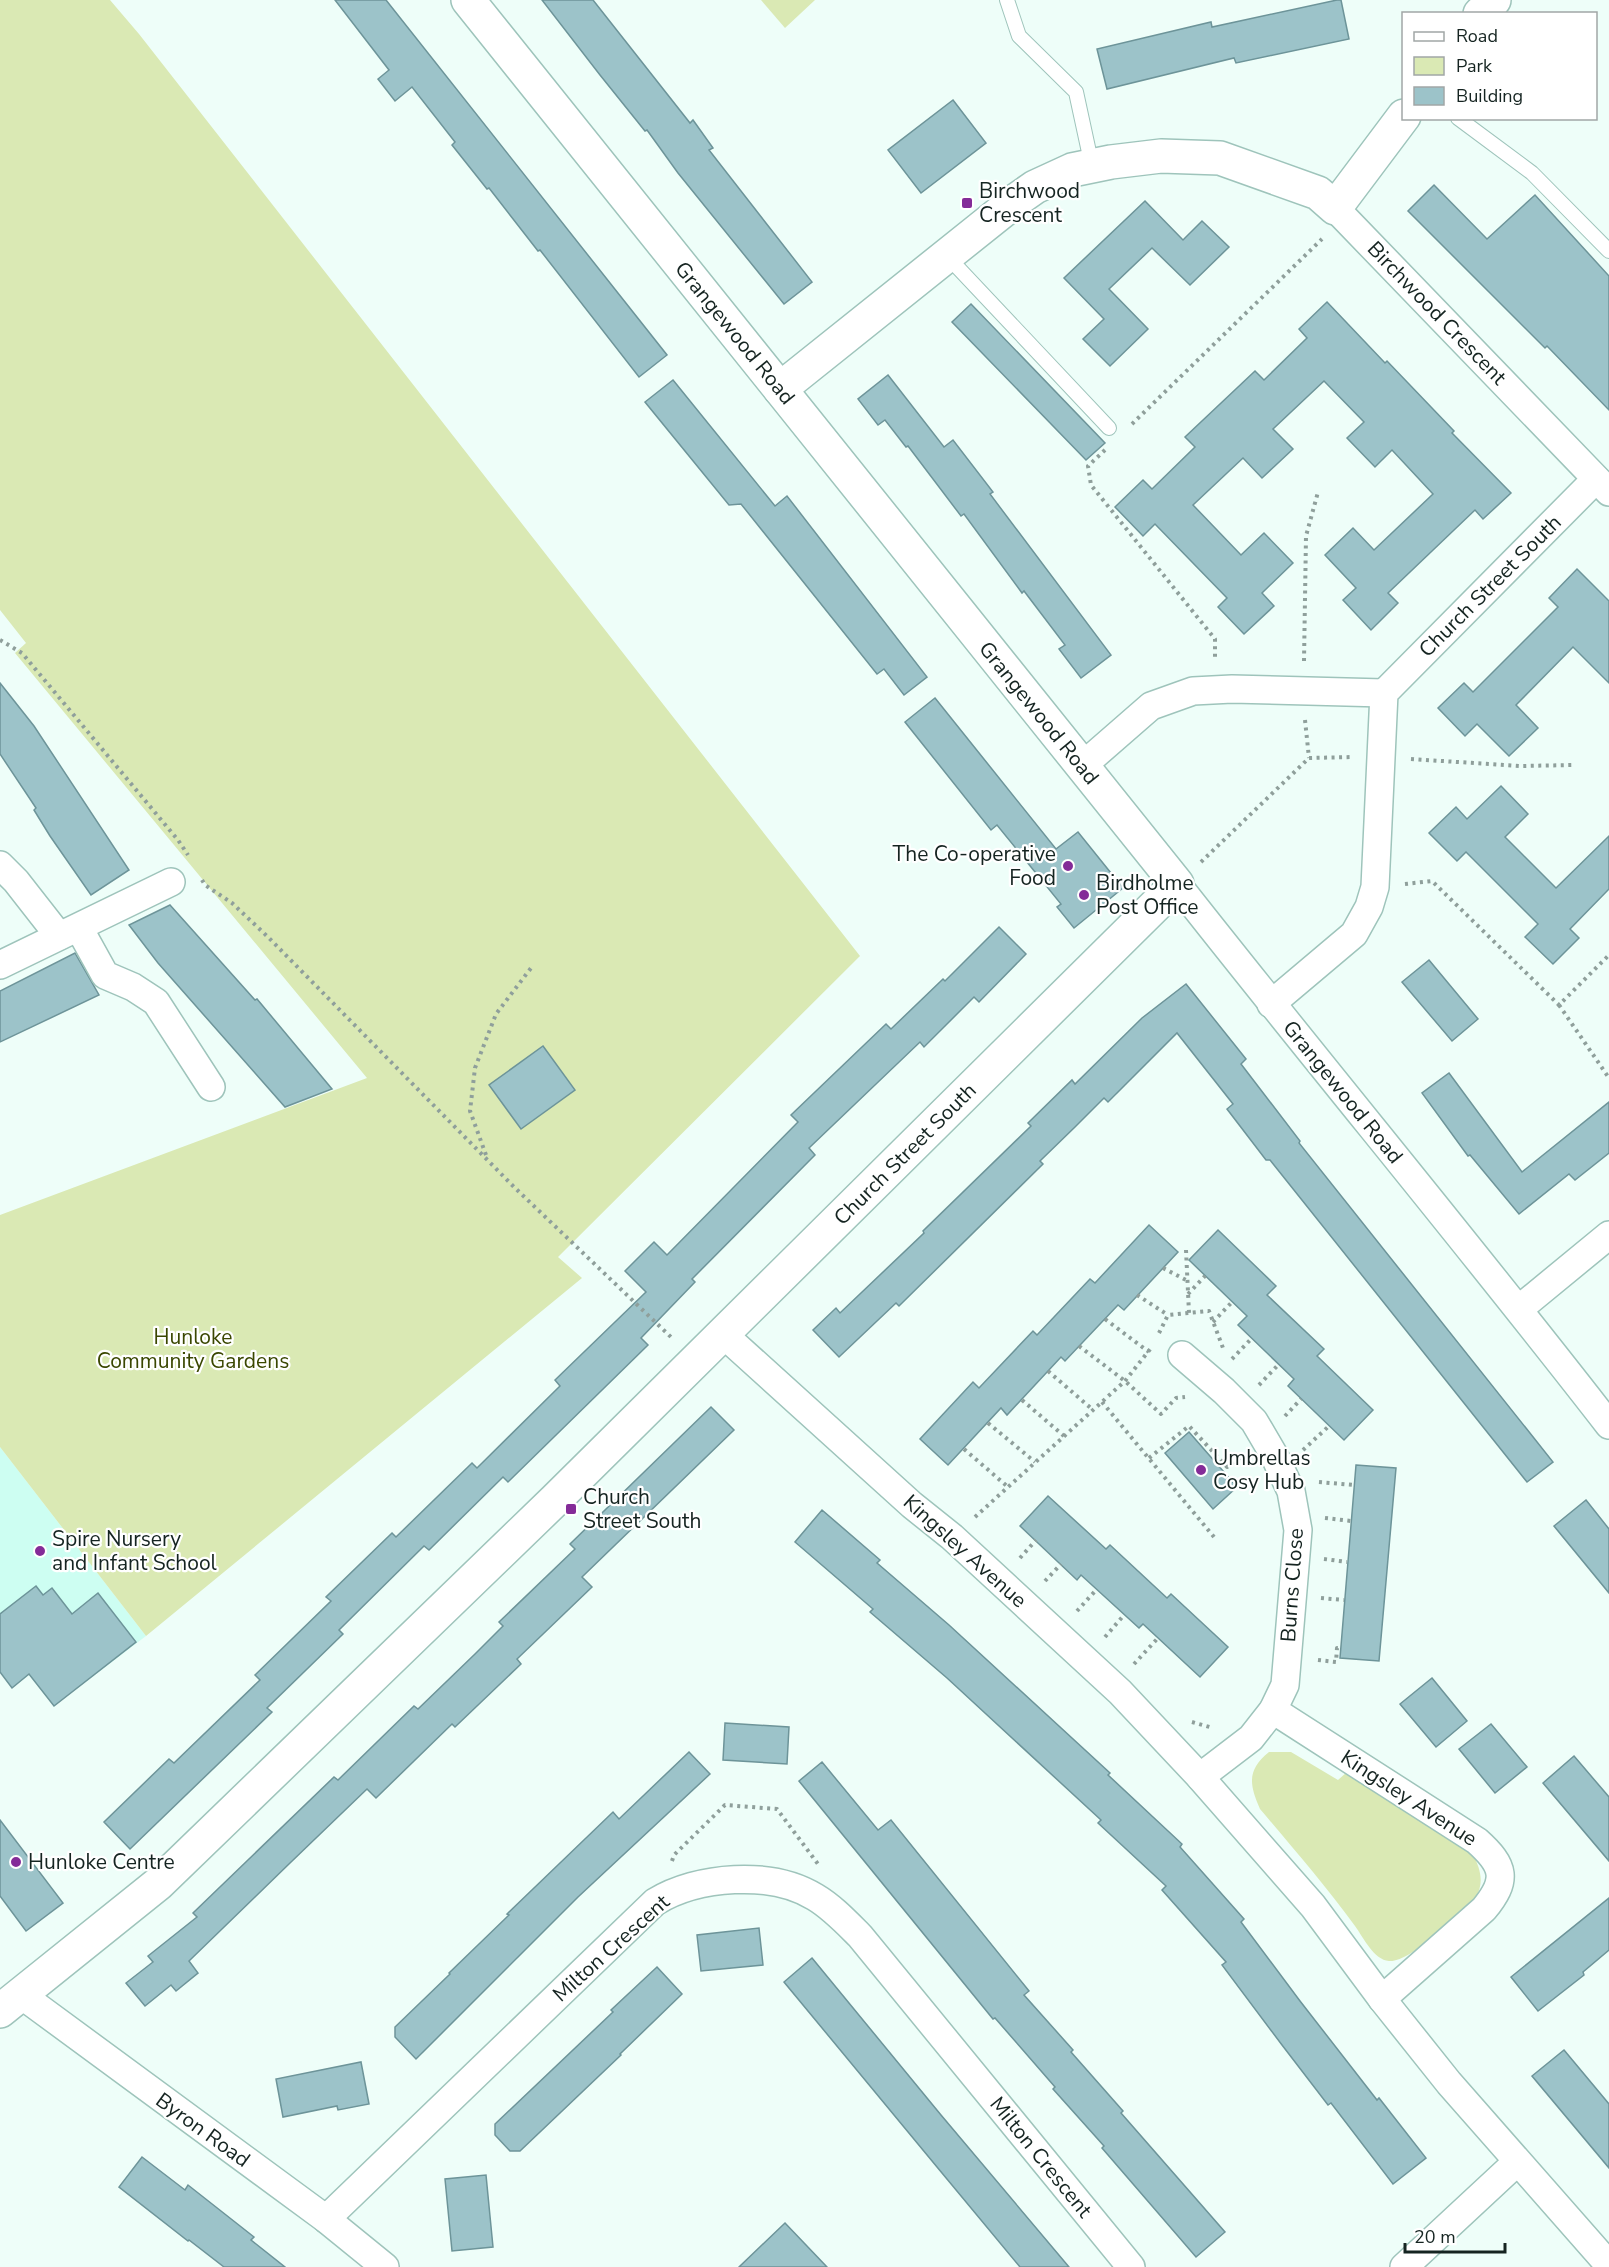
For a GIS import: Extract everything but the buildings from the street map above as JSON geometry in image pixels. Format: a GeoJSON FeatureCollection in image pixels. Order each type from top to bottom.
{"type":"FeatureCollection","features":[{"type":"Feature","properties":{"kind":"street","name":"Grangewood Road"},"geometry":{"type":"LineString","coordinates":[[468,0],[1271,1004],[1519,1309],[1609,1425]]}},
{"type":"Feature","properties":{"kind":"street"},"geometry":{"type":"LineString","coordinates":[[1482,12],[1494,0]]}},
{"type":"Feature","properties":{"kind":"street"},"geometry":{"type":"LineString","coordinates":[[1340,213],[1402,119]]}},
{"type":"Feature","properties":{"kind":"street","name":"Birchwood Crescent"},"geometry":{"type":"LineString","coordinates":[[780,389],[946,255],[1035,187],[1072,170],[1092,166],[1161,156],[1220,158],[1318,193],[1340,213],[1603,486]]}},
{"type":"Feature","properties":{"kind":"street","name":"Church Street South"},"geometry":{"type":"LineString","coordinates":[[1384,693],[1603,486]]}},
{"type":"Feature","properties":{"kind":"street"},"geometry":{"type":"LineString","coordinates":[[1082,767],[1151,706],[1193,691],[1215,689],[1384,693],[1379,757],[1375,887],[1369,907],[1354,934],[1271,1004]]}},
{"type":"Feature","properties":{"kind":"street"},"geometry":{"type":"LineString","coordinates":[[0,865],[69,932],[105,975],[133,987],[156,1002],[211,1087]]}},
{"type":"Feature","properties":{"kind":"street"},"geometry":{"type":"LineString","coordinates":[[4,954],[69,932],[171,882]]}},
{"type":"Feature","properties":{"kind":"street","name":"Church Street South"},"geometry":{"type":"LineString","coordinates":[[10,2002],[158,1884],[555,1500],[1177,884]]}},
{"type":"Feature","properties":{"kind":"street"},"geometry":{"type":"LineString","coordinates":[[1519,1309],[1609,1235]]}},
{"type":"Feature","properties":{"kind":"street","name":"Kingsley Avenue"},"geometry":{"type":"LineString","coordinates":[[723,1334],[912,1505],[952,1537],[1120,1692],[1200,1777],[1313,1906],[1382,1999],[1449,2083],[1609,2265]]}},
{"type":"Feature","properties":{"kind":"street","name":"Burns Close"},"geometry":{"type":"LineString","coordinates":[[1182,1355],[1224,1390],[1254,1421],[1291,1491],[1299,1530],[1285,1685],[1273,1710]]}},
{"type":"Feature","properties":{"kind":"street"},"geometry":{"type":"LineString","coordinates":[[1200,1777],[1251,1738],[1273,1710]]}},
{"type":"Feature","properties":{"kind":"street","name":"Kingsley Avenue"},"geometry":{"type":"LineString","coordinates":[[1273,1710],[1477,1841],[1493,1855],[1501,1874],[1497,1893],[1484,1909],[1382,1999]]}},
{"type":"Feature","properties":{"kind":"street","name":"Milton Crescent"},"geometry":{"type":"LineString","coordinates":[[326,2219],[655,1902],[670,1893],[690,1886],[743,1880],[774,1882],[813,1896],[830,1908],[860,1936],[1131,2267]]}},
{"type":"Feature","properties":{"kind":"street","name":"Byron Road"},"geometry":{"type":"LineString","coordinates":[[10,2002],[326,2219],[385,2267]]}},
{"type":"Feature","properties":{"kind":"street"},"geometry":{"type":"LineString","coordinates":[[1404,2267],[1517,2162]]}},
{"type":"Feature","properties":{"kind":"lane"},"geometry":{"type":"LineString","coordinates":[[1007,0],[1019,36],[1076,92],[1092,166]]}},
{"type":"Feature","properties":{"kind":"lane"},"geometry":{"type":"LineString","coordinates":[[1461,120],[1532,173],[1609,251]]}},
{"type":"Feature","properties":{"kind":"lane"},"geometry":{"type":"LineString","coordinates":[[946,255],[1109,428]]}},
{"type":"Feature","properties":{"kind":"path"},"geometry":{"type":"LineString","coordinates":[[1127,429],[1340,213]]}},
{"type":"Feature","properties":{"kind":"path"},"geometry":{"type":"LineString","coordinates":[[1111,444],[1088,466],[1091,485],[1215,639],[1215,689]]}},
{"type":"Feature","properties":{"kind":"path"},"geometry":{"type":"LineString","coordinates":[[1309,758],[1303,692],[1306,536],[1318,492]]}},
{"type":"Feature","properties":{"kind":"path"},"geometry":{"type":"LineString","coordinates":[[0,640],[22,653],[178,840],[190,859]]}},
{"type":"Feature","properties":{"kind":"path"},"geometry":{"type":"LineString","coordinates":[[1177,884],[1309,758],[1379,757],[1520,766],[1575,765]]}},
{"type":"Feature","properties":{"kind":"path"},"geometry":{"type":"LineString","coordinates":[[200,877],[205,885],[232,903],[268,937],[514,1187],[695,1360]]}},
{"type":"Feature","properties":{"kind":"path"},"geometry":{"type":"LineString","coordinates":[[1375,887],[1432,881],[1558,1005],[1609,1078]]}},
{"type":"Feature","properties":{"kind":"path"},"geometry":{"type":"LineString","coordinates":[[1558,1005],[1609,955]]}},
{"type":"Feature","properties":{"kind":"path"},"geometry":{"type":"LineString","coordinates":[[487,1158],[470,1111],[475,1068],[496,1014],[531,968]]}},
{"type":"Feature","properties":{"kind":"path"},"geometry":{"type":"LineString","coordinates":[[1185,1250],[1189,1313]]}},
{"type":"Feature","properties":{"kind":"path"},"geometry":{"type":"LineString","coordinates":[[1163,1268],[1187,1280]]}},
{"type":"Feature","properties":{"kind":"path"},"geometry":{"type":"LineString","coordinates":[[1188,1294],[1205,1276]]}},
{"type":"Feature","properties":{"kind":"path"},"geometry":{"type":"LineString","coordinates":[[1137,1295],[1168,1315]]}},
{"type":"Feature","properties":{"kind":"path"},"geometry":{"type":"LineString","coordinates":[[1213,1322],[1232,1302]]}},
{"type":"Feature","properties":{"kind":"path"},"geometry":{"type":"LineString","coordinates":[[1105,1319],[1149,1352]]}},
{"type":"Feature","properties":{"kind":"path"},"geometry":{"type":"LineString","coordinates":[[1228,1363],[1252,1338]]}},
{"type":"Feature","properties":{"kind":"path"},"geometry":{"type":"LineString","coordinates":[[1079,1346],[1125,1381],[1161,1414],[1176,1398],[1195,1395]]}},
{"type":"Feature","properties":{"kind":"path"},"geometry":{"type":"LineString","coordinates":[[1254,1391],[1279,1364]]}},
{"type":"Feature","properties":{"kind":"path"},"geometry":{"type":"LineString","coordinates":[[1048,1371],[1093,1410]]}},
{"type":"Feature","properties":{"kind":"path"},"geometry":{"type":"LineString","coordinates":[[952,1537],[1125,1381]]}},
{"type":"Feature","properties":{"kind":"path"},"geometry":{"type":"LineString","coordinates":[[1281,1420],[1301,1399]]}},
{"type":"Feature","properties":{"kind":"path"},"geometry":{"type":"LineString","coordinates":[[1022,1400],[1064,1437]]}},
{"type":"Feature","properties":{"kind":"path"},"geometry":{"type":"LineString","coordinates":[[1102,1402],[1214,1537]]}},
{"type":"Feature","properties":{"kind":"path"},"geometry":{"type":"LineString","coordinates":[[988,1423],[1035,1462]]}},
{"type":"Feature","properties":{"kind":"path"},"geometry":{"type":"LineString","coordinates":[[1149,1458],[1189,1426],[1227,1467],[1245,1455]]}},
{"type":"Feature","properties":{"kind":"path"},"geometry":{"type":"LineString","coordinates":[[1302,1451],[1329,1426]]}},
{"type":"Feature","properties":{"kind":"path"},"geometry":{"type":"LineString","coordinates":[[964,1449],[1008,1487]]}},
{"type":"Feature","properties":{"kind":"path"},"geometry":{"type":"LineString","coordinates":[[1313,1481],[1354,1485]]}},
{"type":"Feature","properties":{"kind":"path"},"geometry":{"type":"LineString","coordinates":[[1320,1518],[1351,1521]]}},
{"type":"Feature","properties":{"kind":"path"},"geometry":{"type":"LineString","coordinates":[[1015,1564],[1036,1540]]}},
{"type":"Feature","properties":{"kind":"path"},"geometry":{"type":"LineString","coordinates":[[1315,1558],[1347,1562]]}},
{"type":"Feature","properties":{"kind":"path"},"geometry":{"type":"LineString","coordinates":[[1039,1587],[1061,1564]]}},
{"type":"Feature","properties":{"kind":"path"},"geometry":{"type":"LineString","coordinates":[[1072,1618],[1097,1589]]}},
{"type":"Feature","properties":{"kind":"path"},"geometry":{"type":"LineString","coordinates":[[1312,1597],[1344,1600]]}},
{"type":"Feature","properties":{"kind":"path"},"geometry":{"type":"LineString","coordinates":[[1099,1643],[1124,1615]]}},
{"type":"Feature","properties":{"kind":"path"},"geometry":{"type":"LineString","coordinates":[[1128,1671],[1158,1638]]}},
{"type":"Feature","properties":{"kind":"path"},"geometry":{"type":"LineString","coordinates":[[1308,1659],[1336,1662],[1337,1648],[1341,1648]]}},
{"type":"Feature","properties":{"kind":"path"},"geometry":{"type":"LineString","coordinates":[[1184,1719],[1211,1729],[1221,1725]]}},
{"type":"Feature","properties":{"kind":"path"},"geometry":{"type":"LineString","coordinates":[[655,1902],[674,1855],[725,1805],[777,1809],[818,1862],[830,1908]]}},
{"type":"Feature","properties":{"kind":"shaded area","name":"Spire Nursery and Infant School"},"geometry":{"type":"Polygon","coordinates":[[[0,1447],[146,1636],[54,1706],[29,1675],[12,1688],[0,1642],[0,1447]]]}},
{"type":"Feature","properties":{"kind":"green space","name":"Hunloke Community Gardens"},"geometry":{"type":"Polygon","coordinates":[[[0,0],[110,0],[139,34],[860,956],[558,1257],[582,1278],[146,1636],[0,1447],[0,1215],[367,1078],[15,653],[26,643],[0,610],[0,0]]]}},
{"type":"Feature","properties":{"kind":"green space"},"geometry":{"type":"Polygon","coordinates":[[[761,0],[815,0],[785,28],[761,0]]]}},
{"type":"Feature","properties":{"kind":"green space"},"geometry":{"type":"Polygon","coordinates":[[[1269,1752],[1291,1752],[1338,1780],[1347,1772],[1473,1854],[1480,1876],[1476,1898],[1434,1936],[1409,1954],[1389,1961],[1378,1957],[1320,1881],[1260,1809],[1252,1778],[1257,1765],[1269,1752]]]}},
{"type":"Feature","properties":{"kind":"place","name":"Birchwood Crescent"},"geometry":{"type":"Point","coordinates":[967,203]}},
{"type":"Feature","properties":{"kind":"place","name":"The Co-operative Food"},"geometry":{"type":"Point","coordinates":[1068,866]}},
{"type":"Feature","properties":{"kind":"place","name":"Birdholme Post Office"},"geometry":{"type":"Point","coordinates":[1084,895]}},
{"type":"Feature","properties":{"kind":"place","name":"Umbrellas Cosy Hub"},"geometry":{"type":"Point","coordinates":[1201,1470]}},
{"type":"Feature","properties":{"kind":"place","name":"Church Street South"},"geometry":{"type":"Point","coordinates":[571,1509]}},
{"type":"Feature","properties":{"kind":"place","name":"Spire Nursery and Infant School"},"geometry":{"type":"Point","coordinates":[40,1551]}},
{"type":"Feature","properties":{"kind":"place","name":"Hunloke Centre"},"geometry":{"type":"Point","coordinates":[16,1862]}}]}
